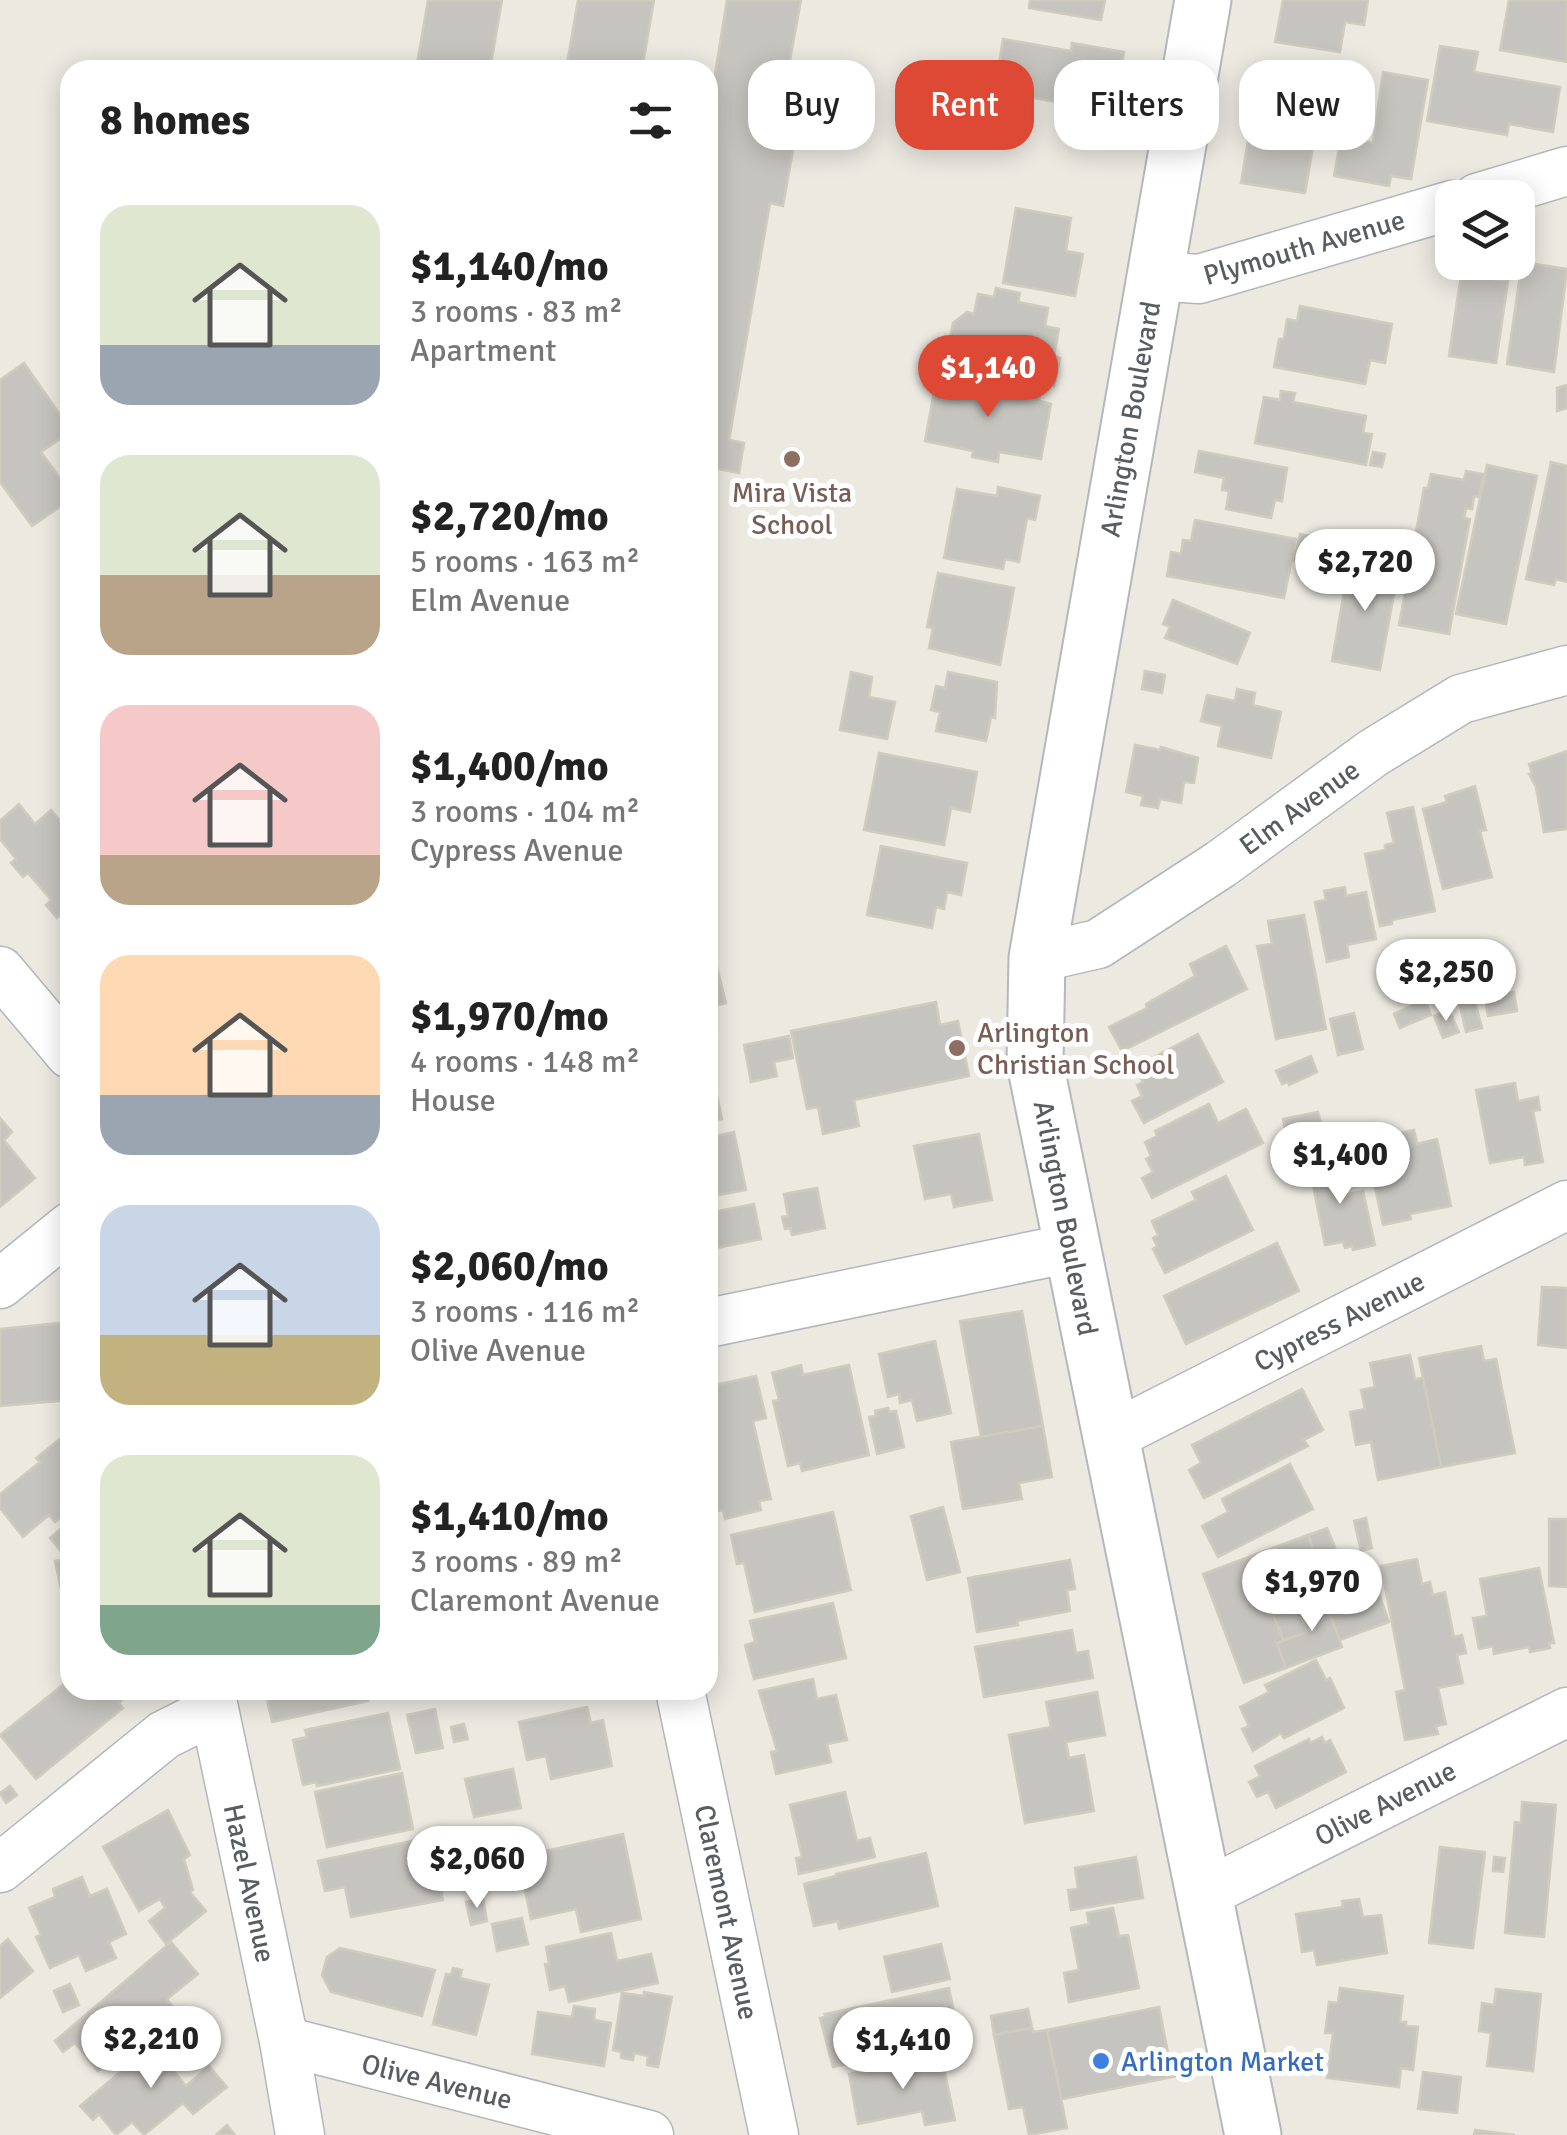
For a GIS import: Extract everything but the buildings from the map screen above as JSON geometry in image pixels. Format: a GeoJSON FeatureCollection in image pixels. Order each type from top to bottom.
{"type":"FeatureCollection","features":[{"type":"Feature","properties":{"kind":"main road","name":"Arlington Boulevard"},"geometry":{"type":"LineString","coordinates":[[1202,0],[1037,958],[1036,1062],[1253,2135]]}},
{"type":"Feature","properties":{"kind":"street"},"geometry":{"type":"LineString","coordinates":[[1535,181],[1567,171]]}},
{"type":"Feature","properties":{"kind":"street","name":"Plymouth Avenue"},"geometry":{"type":"LineString","coordinates":[[1154,276],[1199,279],[1435,210]]}},
{"type":"Feature","properties":{"kind":"street","name":"Elm Avenue"},"geometry":{"type":"LineString","coordinates":[[1037,958],[1098,944],[1221,864],[1373,754],[1462,699],[1567,670]]}},
{"type":"Feature","properties":{"kind":"street"},"geometry":{"type":"LineString","coordinates":[[0,971],[60,1042]]}},
{"type":"Feature","properties":{"kind":"street","name":"Cypress Avenue"},"geometry":{"type":"LineString","coordinates":[[1110,1437],[1567,1205]]}},
{"type":"Feature","properties":{"kind":"street"},"geometry":{"type":"LineString","coordinates":[[0,1284],[60,1235]]}},
{"type":"Feature","properties":{"kind":"street"},"geometry":{"type":"LineString","coordinates":[[718,1322],[1072,1248]]}},
{"type":"Feature","properties":{"kind":"street"},"geometry":{"type":"LineString","coordinates":[[0,1868],[212,1700]]}},
{"type":"Feature","properties":{"kind":"street","name":"Hazel Avenue"},"geometry":{"type":"LineString","coordinates":[[212,1700],[300,2135]]}},
{"type":"Feature","properties":{"kind":"street","name":"Claremont Avenue"},"geometry":{"type":"LineString","coordinates":[[682,1700],[774,2135]]}},
{"type":"Feature","properties":{"kind":"street","name":"Olive Avenue"},"geometry":{"type":"LineString","coordinates":[[1204,1894],[1567,1712]]}},
{"type":"Feature","properties":{"kind":"street","name":"Olive Avenue"},"geometry":{"type":"LineString","coordinates":[[284,2041],[649,2135]]}},
{"type":"Feature","properties":{"kind":"place","name":"Mira Vista School"},"geometry":{"type":"Point","coordinates":[792,459]}},
{"type":"Feature","properties":{"kind":"place","name":"Arlington Christian School"},"geometry":{"type":"Point","coordinates":[957,1048]}},
{"type":"Feature","properties":{"kind":"place","name":"Arlington Market"},"geometry":{"type":"Point","coordinates":[1101,2061]}}]}
